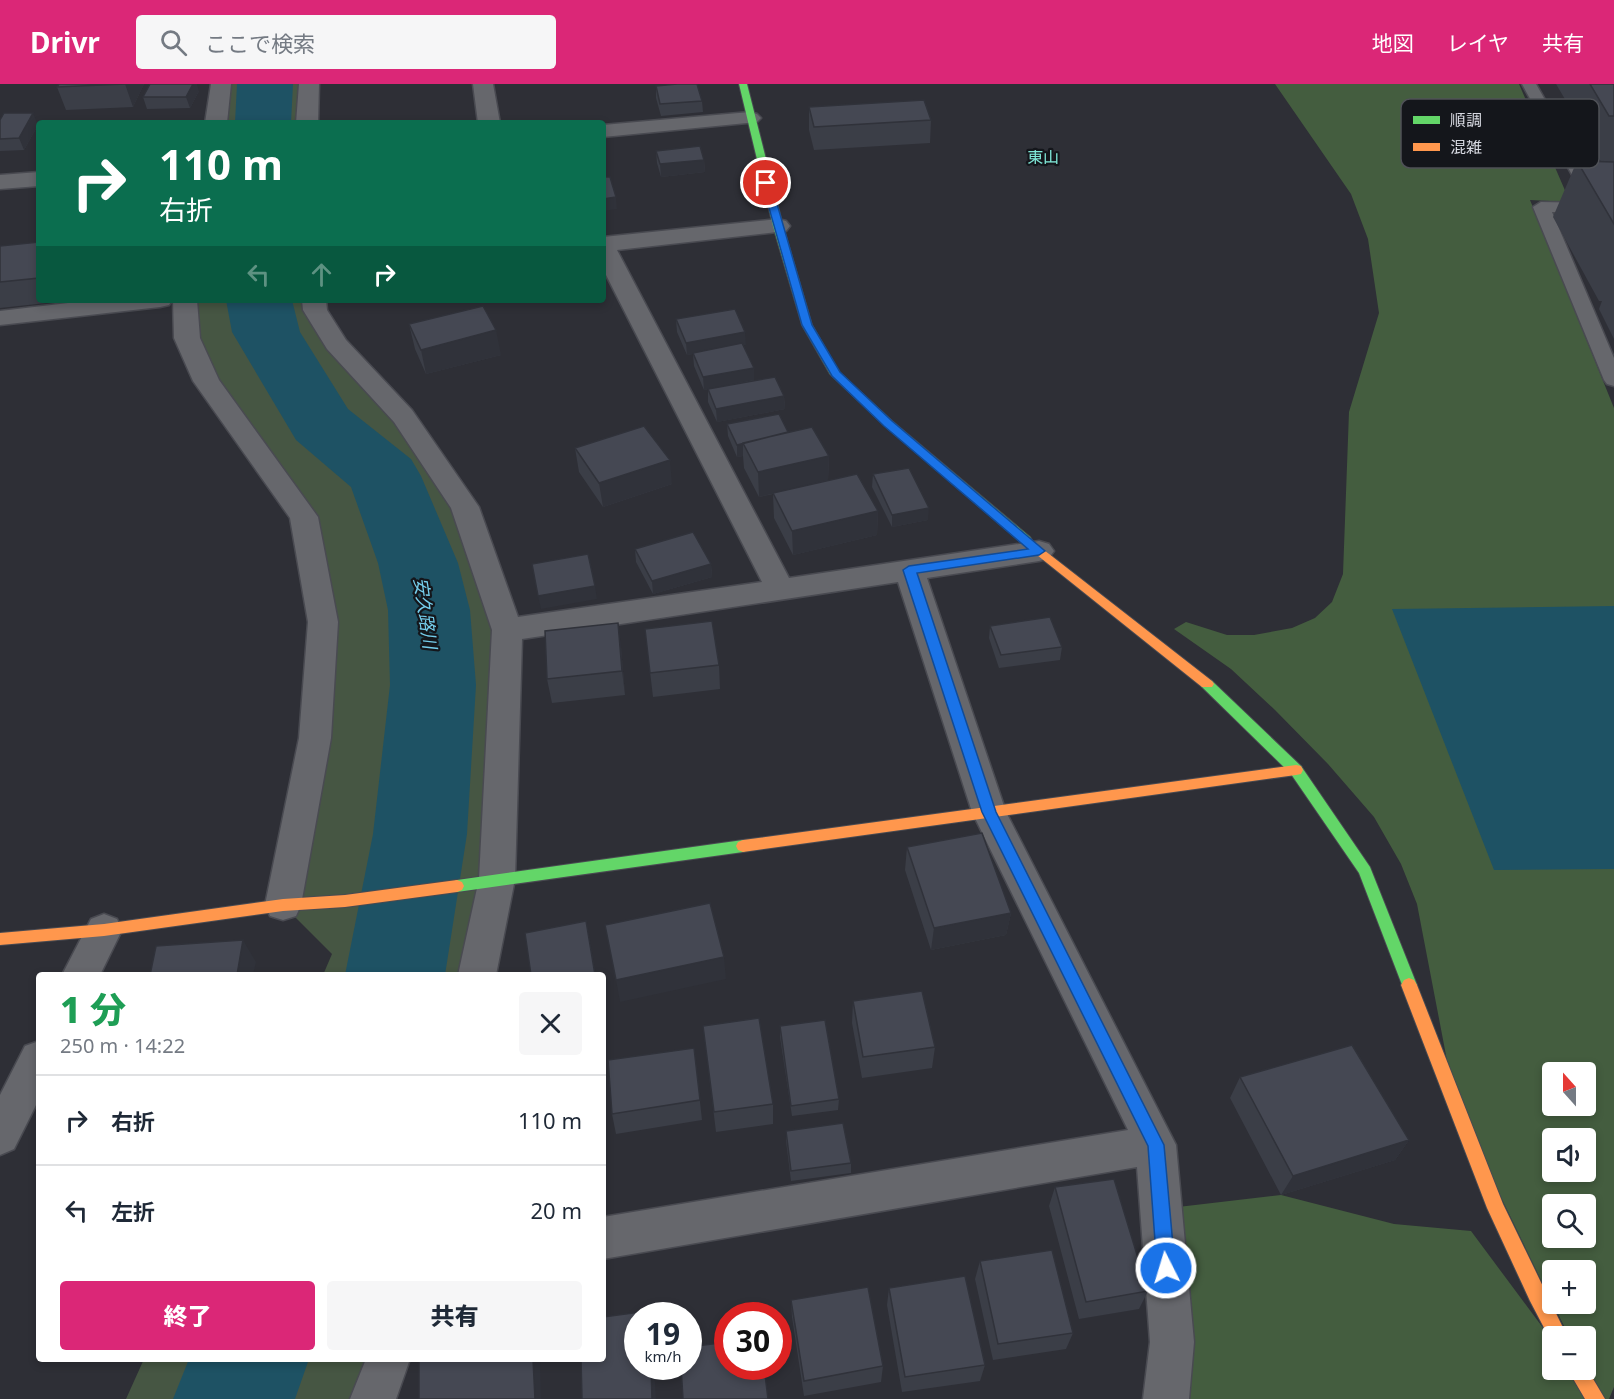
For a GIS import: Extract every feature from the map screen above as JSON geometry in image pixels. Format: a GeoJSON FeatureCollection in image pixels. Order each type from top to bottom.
{"type":"FeatureCollection","features":[{"type":"Feature","properties":{"kind":"street"},"geometry":{"type":"LineString","coordinates":[[216,120],[221,84]]}},
{"type":"Feature","properties":{"kind":"street"},"geometry":{"type":"LineString","coordinates":[[306,120],[309,84]]}},
{"type":"Feature","properties":{"kind":"street"},"geometry":{"type":"LineString","coordinates":[[483,84],[489,120]]}},
{"type":"Feature","properties":{"kind":"street"},"geometry":{"type":"LineString","coordinates":[[743,84],[778,226],[807,325],[836,374],[888,423],[1039,551],[1221,695],[1296,771],[1365,871],[1481,1168],[1535,1296],[1552,1326]]}},
{"type":"Feature","properties":{"kind":"street"},"geometry":{"type":"LineString","coordinates":[[606,131],[750,118]]}},
{"type":"Feature","properties":{"kind":"street"},"geometry":{"type":"LineString","coordinates":[[0,182],[36,179]]}},
{"type":"Feature","properties":{"kind":"street"},"geometry":{"type":"LineString","coordinates":[[606,245],[778,226]]}},
{"type":"Feature","properties":{"kind":"street"},"geometry":{"type":"LineString","coordinates":[[606,251],[781,590]]}},
{"type":"Feature","properties":{"kind":"street"},"geometry":{"type":"LineString","coordinates":[[0,318],[133,303]]}},
{"type":"Feature","properties":{"kind":"street"},"geometry":{"type":"LineString","coordinates":[[185,303],[187,338],[206,381],[304,517],[323,622],[315,738],[283,905]]}},
{"type":"Feature","properties":{"kind":"street"},"geometry":{"type":"LineString","coordinates":[[314,303],[315,310],[336,344],[403,416],[465,507],[507,630],[497,879],[478,972]]}},
{"type":"Feature","properties":{"kind":"street"},"geometry":{"type":"LineString","coordinates":[[507,630],[1039,551]]}},
{"type":"Feature","properties":{"kind":"street"},"geometry":{"type":"LineString","coordinates":[[909,570],[989,812],[1156,1145],[1172,1342],[1166,1399]]}},
{"type":"Feature","properties":{"kind":"street"},"geometry":{"type":"LineString","coordinates":[[0,939],[104,930],[283,905],[345,901],[1296,771]]}},
{"type":"Feature","properties":{"kind":"street"},"geometry":{"type":"LineString","coordinates":[[83,972],[104,930]]}},
{"type":"Feature","properties":{"kind":"street"},"geometry":{"type":"LineString","coordinates":[[0,1136],[36,1065]]}},
{"type":"Feature","properties":{"kind":"street"},"geometry":{"type":"LineString","coordinates":[[606,1237],[1156,1145]]}},
{"type":"Feature","properties":{"kind":"street"},"geometry":{"type":"LineString","coordinates":[[373,1399],[387,1362]]}},
{"type":"Feature","properties":{"kind":"street"},"geometry":{"type":"LineString","coordinates":[[1584,1380],[1596,1399]]}},
{"type":"Feature","properties":{"kind":"lane"},"geometry":{"type":"LineString","coordinates":[[1529,84],[1537,99]]}},
{"type":"Feature","properties":{"kind":"lane"},"geometry":{"type":"LineString","coordinates":[[1576,168],[1599,209],[1541,207],[1614,380]]}},
{"type":"Feature","properties":{"kind":"green space"},"geometry":{"type":"Polygon","coordinates":[[[221,84],[309,84],[308,120],[216,120],[221,84]]]}},
{"type":"Feature","properties":{"kind":"green space"},"geometry":{"type":"Polygon","coordinates":[[[1275,84],[1519,84],[1525,99],[1401,99],[1401,168],[1555,168],[1570,202],[1530,200],[1614,408],[1614,1387],[1609,1399],[1599,1399],[1590,1380],[1596,1380],[1596,1326],[1564,1326],[1558,1314],[1596,1314],[1596,1260],[1542,1260],[1542,1282],[1455,1102],[1417,904],[1401,864],[1374,817],[1328,764],[1231,669],[1174,629],[1186,622],[1227,635],[1254,635],[1292,628],[1315,618],[1332,602],[1343,574],[1349,412],[1379,313],[1368,239],[1351,194],[1275,84]]]}},
{"type":"Feature","properties":{"kind":"green space"},"geometry":{"type":"Polygon","coordinates":[[[192,303],[320,303],[321,319],[460,507],[507,630],[477,972],[324,972],[332,954],[283,905],[323,622],[304,517],[187,330],[192,303]]]}},
{"type":"Feature","properties":{"kind":"green space"},"geometry":{"type":"Polygon","coordinates":[[[1281,1195],[1394,1224],[1471,1231],[1542,1327],[1542,1380],[1582,1380],[1596,1399],[1164,1399],[1161,1209],[1281,1195]]]}},
{"type":"Feature","properties":{"kind":"green space"},"geometry":{"type":"Polygon","coordinates":[[[143,1362],[389,1362],[376,1399],[126,1399],[143,1362]]]}},
{"type":"Feature","properties":{"kind":"water"},"geometry":{"type":"Polygon","coordinates":[[[1614,606],[1614,869],[1494,870],[1392,609],[1614,606]]]}},
{"type":"Feature","properties":{"kind":"building"},"geometry":{"type":"Polygon","coordinates":[[[59,84],[125,84],[57,87],[59,84]]]}},
{"type":"Feature","properties":{"kind":"building"},"geometry":{"type":"Polygon","coordinates":[[[150,84],[193,84],[186,97],[143,97],[150,84]]]}},
{"type":"Feature","properties":{"kind":"building"},"geometry":{"type":"Polygon","coordinates":[[[697,84],[702,101],[660,104],[656,86],[697,84]]]}},
{"type":"Feature","properties":{"kind":"building"},"geometry":{"type":"Polygon","coordinates":[[[1590,84],[1614,84],[1614,116],[1609,116],[1590,84]]]}},
{"type":"Feature","properties":{"kind":"building"},"geometry":{"type":"Polygon","coordinates":[[[924,100],[931,120],[814,127],[809,107],[924,100]]]}},
{"type":"Feature","properties":{"kind":"building"},"geometry":{"type":"Polygon","coordinates":[[[4,113],[33,113],[19,138],[0,139],[0,120],[4,113]]]}},
{"type":"Feature","properties":{"kind":"building"},"geometry":{"type":"Polygon","coordinates":[[[700,146],[704,160],[660,164],[656,151],[700,146]]]}},
{"type":"Feature","properties":{"kind":"building"},"geometry":{"type":"Polygon","coordinates":[[[1599,162],[1614,162],[1614,224],[1581,168],[1599,168],[1599,162]]]}},
{"type":"Feature","properties":{"kind":"building"},"geometry":{"type":"Polygon","coordinates":[[[606,177],[610,177],[616,197],[606,199],[606,177]]]}},
{"type":"Feature","properties":{"kind":"building"},"geometry":{"type":"Polygon","coordinates":[[[36,242],[36,278],[0,282],[0,246],[36,242]]]}},
{"type":"Feature","properties":{"kind":"building"},"geometry":{"type":"Polygon","coordinates":[[[483,306],[496,330],[421,350],[409,324],[483,306]]]}},
{"type":"Feature","properties":{"kind":"building"},"geometry":{"type":"Polygon","coordinates":[[[735,309],[745,332],[686,343],[676,319],[735,309]]]}},
{"type":"Feature","properties":{"kind":"building"},"geometry":{"type":"Polygon","coordinates":[[[742,343],[754,368],[703,377],[693,353],[742,343]]]}},
{"type":"Feature","properties":{"kind":"building"},"geometry":{"type":"Polygon","coordinates":[[[775,377],[784,396],[716,409],[708,389],[775,377]]]}},
{"type":"Feature","properties":{"kind":"building"},"geometry":{"type":"Polygon","coordinates":[[[779,414],[788,432],[737,445],[727,424],[779,414]]]}},
{"type":"Feature","properties":{"kind":"building"},"geometry":{"type":"Polygon","coordinates":[[[644,426],[670,460],[599,483],[575,448],[644,426]]]}},
{"type":"Feature","properties":{"kind":"building"},"geometry":{"type":"Polygon","coordinates":[[[812,427],[829,456],[758,472],[743,443],[812,427]]]}},
{"type":"Feature","properties":{"kind":"building"},"geometry":{"type":"Polygon","coordinates":[[[909,468],[929,508],[892,515],[873,474],[909,468]]]}},
{"type":"Feature","properties":{"kind":"building"},"geometry":{"type":"Polygon","coordinates":[[[857,474],[878,511],[792,531],[773,493],[857,474]]]}},
{"type":"Feature","properties":{"kind":"building"},"geometry":{"type":"Polygon","coordinates":[[[693,532],[711,564],[652,581],[635,549],[693,532]]]}},
{"type":"Feature","properties":{"kind":"building"},"geometry":{"type":"Polygon","coordinates":[[[588,554],[595,586],[538,596],[532,564],[588,554]]]}},
{"type":"Feature","properties":{"kind":"building"},"geometry":{"type":"Polygon","coordinates":[[[1050,617],[1062,647],[1001,655],[990,626],[1050,617]]]}},
{"type":"Feature","properties":{"kind":"building"},"geometry":{"type":"Polygon","coordinates":[[[712,621],[719,665],[650,673],[645,629],[712,621]]]}},
{"type":"Feature","properties":{"kind":"building"},"geometry":{"type":"Polygon","coordinates":[[[618,623],[622,671],[547,679],[545,631],[618,623]]]}},
{"type":"Feature","properties":{"kind":"building"},"geometry":{"type":"Polygon","coordinates":[[[982,833],[1011,913],[934,928],[907,847],[982,833]]]}},
{"type":"Feature","properties":{"kind":"building"},"geometry":{"type":"Polygon","coordinates":[[[710,903],[724,957],[616,980],[605,925],[710,903]]]}},
{"type":"Feature","properties":{"kind":"building"},"geometry":{"type":"Polygon","coordinates":[[[586,921],[594,972],[531,972],[525,933],[586,921]]]}},
{"type":"Feature","properties":{"kind":"building"},"geometry":{"type":"Polygon","coordinates":[[[243,940],[238,972],[151,972],[156,946],[243,940]]]}},
{"type":"Feature","properties":{"kind":"building"},"geometry":{"type":"Polygon","coordinates":[[[922,991],[935,1047],[863,1057],[853,1001],[922,991]]]}},
{"type":"Feature","properties":{"kind":"building"},"geometry":{"type":"Polygon","coordinates":[[[759,1018],[773,1104],[714,1112],[703,1026],[759,1018]]]}},
{"type":"Feature","properties":{"kind":"building"},"geometry":{"type":"Polygon","coordinates":[[[825,1020],[839,1099],[791,1106],[780,1026],[825,1020]]]}},
{"type":"Feature","properties":{"kind":"building"},"geometry":{"type":"Polygon","coordinates":[[[1352,1045],[1409,1140],[1293,1176],[1240,1077],[1352,1045]]]}},
{"type":"Feature","properties":{"kind":"building"},"geometry":{"type":"Polygon","coordinates":[[[694,1048],[700,1100],[612,1114],[608,1060],[694,1048]]]}},
{"type":"Feature","properties":{"kind":"building"},"geometry":{"type":"Polygon","coordinates":[[[843,1123],[851,1163],[791,1171],[786,1131],[843,1123]]]}},
{"type":"Feature","properties":{"kind":"building"},"geometry":{"type":"Polygon","coordinates":[[[1114,1179],[1148,1291],[1086,1302],[1055,1187],[1114,1179]]]}},
{"type":"Feature","properties":{"kind":"building"},"geometry":{"type":"Polygon","coordinates":[[[1052,1250],[1073,1333],[998,1344],[980,1261],[1052,1250]]]}},
{"type":"Feature","properties":{"kind":"building"},"geometry":{"type":"Polygon","coordinates":[[[965,1276],[985,1365],[905,1377],[889,1288],[965,1276]]]}},
{"type":"Feature","properties":{"kind":"building"},"geometry":{"type":"Polygon","coordinates":[[[868,1287],[883,1366],[804,1381],[791,1300],[868,1287]]]}},
{"type":"Feature","properties":{"kind":"building"},"geometry":{"type":"Polygon","coordinates":[[[624,1314],[624,1380],[651,1380],[652,1399],[582,1399],[581,1362],[606,1362],[606,1317],[624,1314]]]}},
{"type":"Feature","properties":{"kind":"building"},"geometry":{"type":"Polygon","coordinates":[[[714,1344],[714,1380],[766,1380],[768,1399],[683,1399],[682,1380],[702,1380],[702,1345],[714,1344]]]}},
{"type":"Feature","properties":{"kind":"building"},"geometry":{"type":"Polygon","coordinates":[[[419,1362],[533,1362],[535,1399],[419,1399],[419,1362]]]}},
{"type":"Feature","properties":{"kind":"waterway","name":"安久路川"},"geometry":{"type":"LineString","coordinates":[[263,120],[265,84]]}},
{"type":"Feature","properties":{"kind":"waterway","name":"安久路川"},"geometry":{"type":"LineString","coordinates":[[260,303],[266,332],[322,424],[384,476],[418,563],[429,610],[433,685],[420,834],[396,972]]}},
{"type":"Feature","properties":{"kind":"waterway","name":"安久路川"},"geometry":{"type":"LineString","coordinates":[[234,1399],[248,1362]]}},
{"type":"Feature","properties":{"kind":"traffic: fast"},"geometry":{"type":"LineString","coordinates":[[743,84],[778,226],[807,325],[835,374],[888,423],[1026,540]]}},
{"type":"Feature","properties":{"kind":"traffic: fast"},"geometry":{"type":"LineString","coordinates":[[1207,684],[1296,770],[1365,871],[1409,985]]}},
{"type":"Feature","properties":{"kind":"traffic: fast"},"geometry":{"type":"LineString","coordinates":[[457,886],[743,846]]}},
{"type":"Feature","properties":{"kind":"traffic: slow"},"geometry":{"type":"LineString","coordinates":[[1026,540],[1207,684]]}},
{"type":"Feature","properties":{"kind":"traffic: slow"},"geometry":{"type":"LineString","coordinates":[[743,846],[1296,770]]}},
{"type":"Feature","properties":{"kind":"traffic: slow"},"geometry":{"type":"LineString","coordinates":[[0,939],[104,930],[283,905],[345,901],[457,886]]}},
{"type":"Feature","properties":{"kind":"traffic: slow"},"geometry":{"type":"LineString","coordinates":[[1409,985],[1496,1208],[1515,1252],[1553,1326]]}},
{"type":"Feature","properties":{"kind":"traffic: slow"},"geometry":{"type":"LineString","coordinates":[[1584,1380],[1596,1399]]}},
{"type":"Feature","properties":{"kind":"district","name":"東山"},"geometry":{"type":"Point","coordinates":[1043,157]}},
{"type":"Feature","properties":{"kind":"route"},"geometry":{"type":"LineString","coordinates":[[766,183],[807,325],[836,374],[888,423],[1039,551],[909,570],[989,812],[1156,1145],[1166,1268]]}}]}
